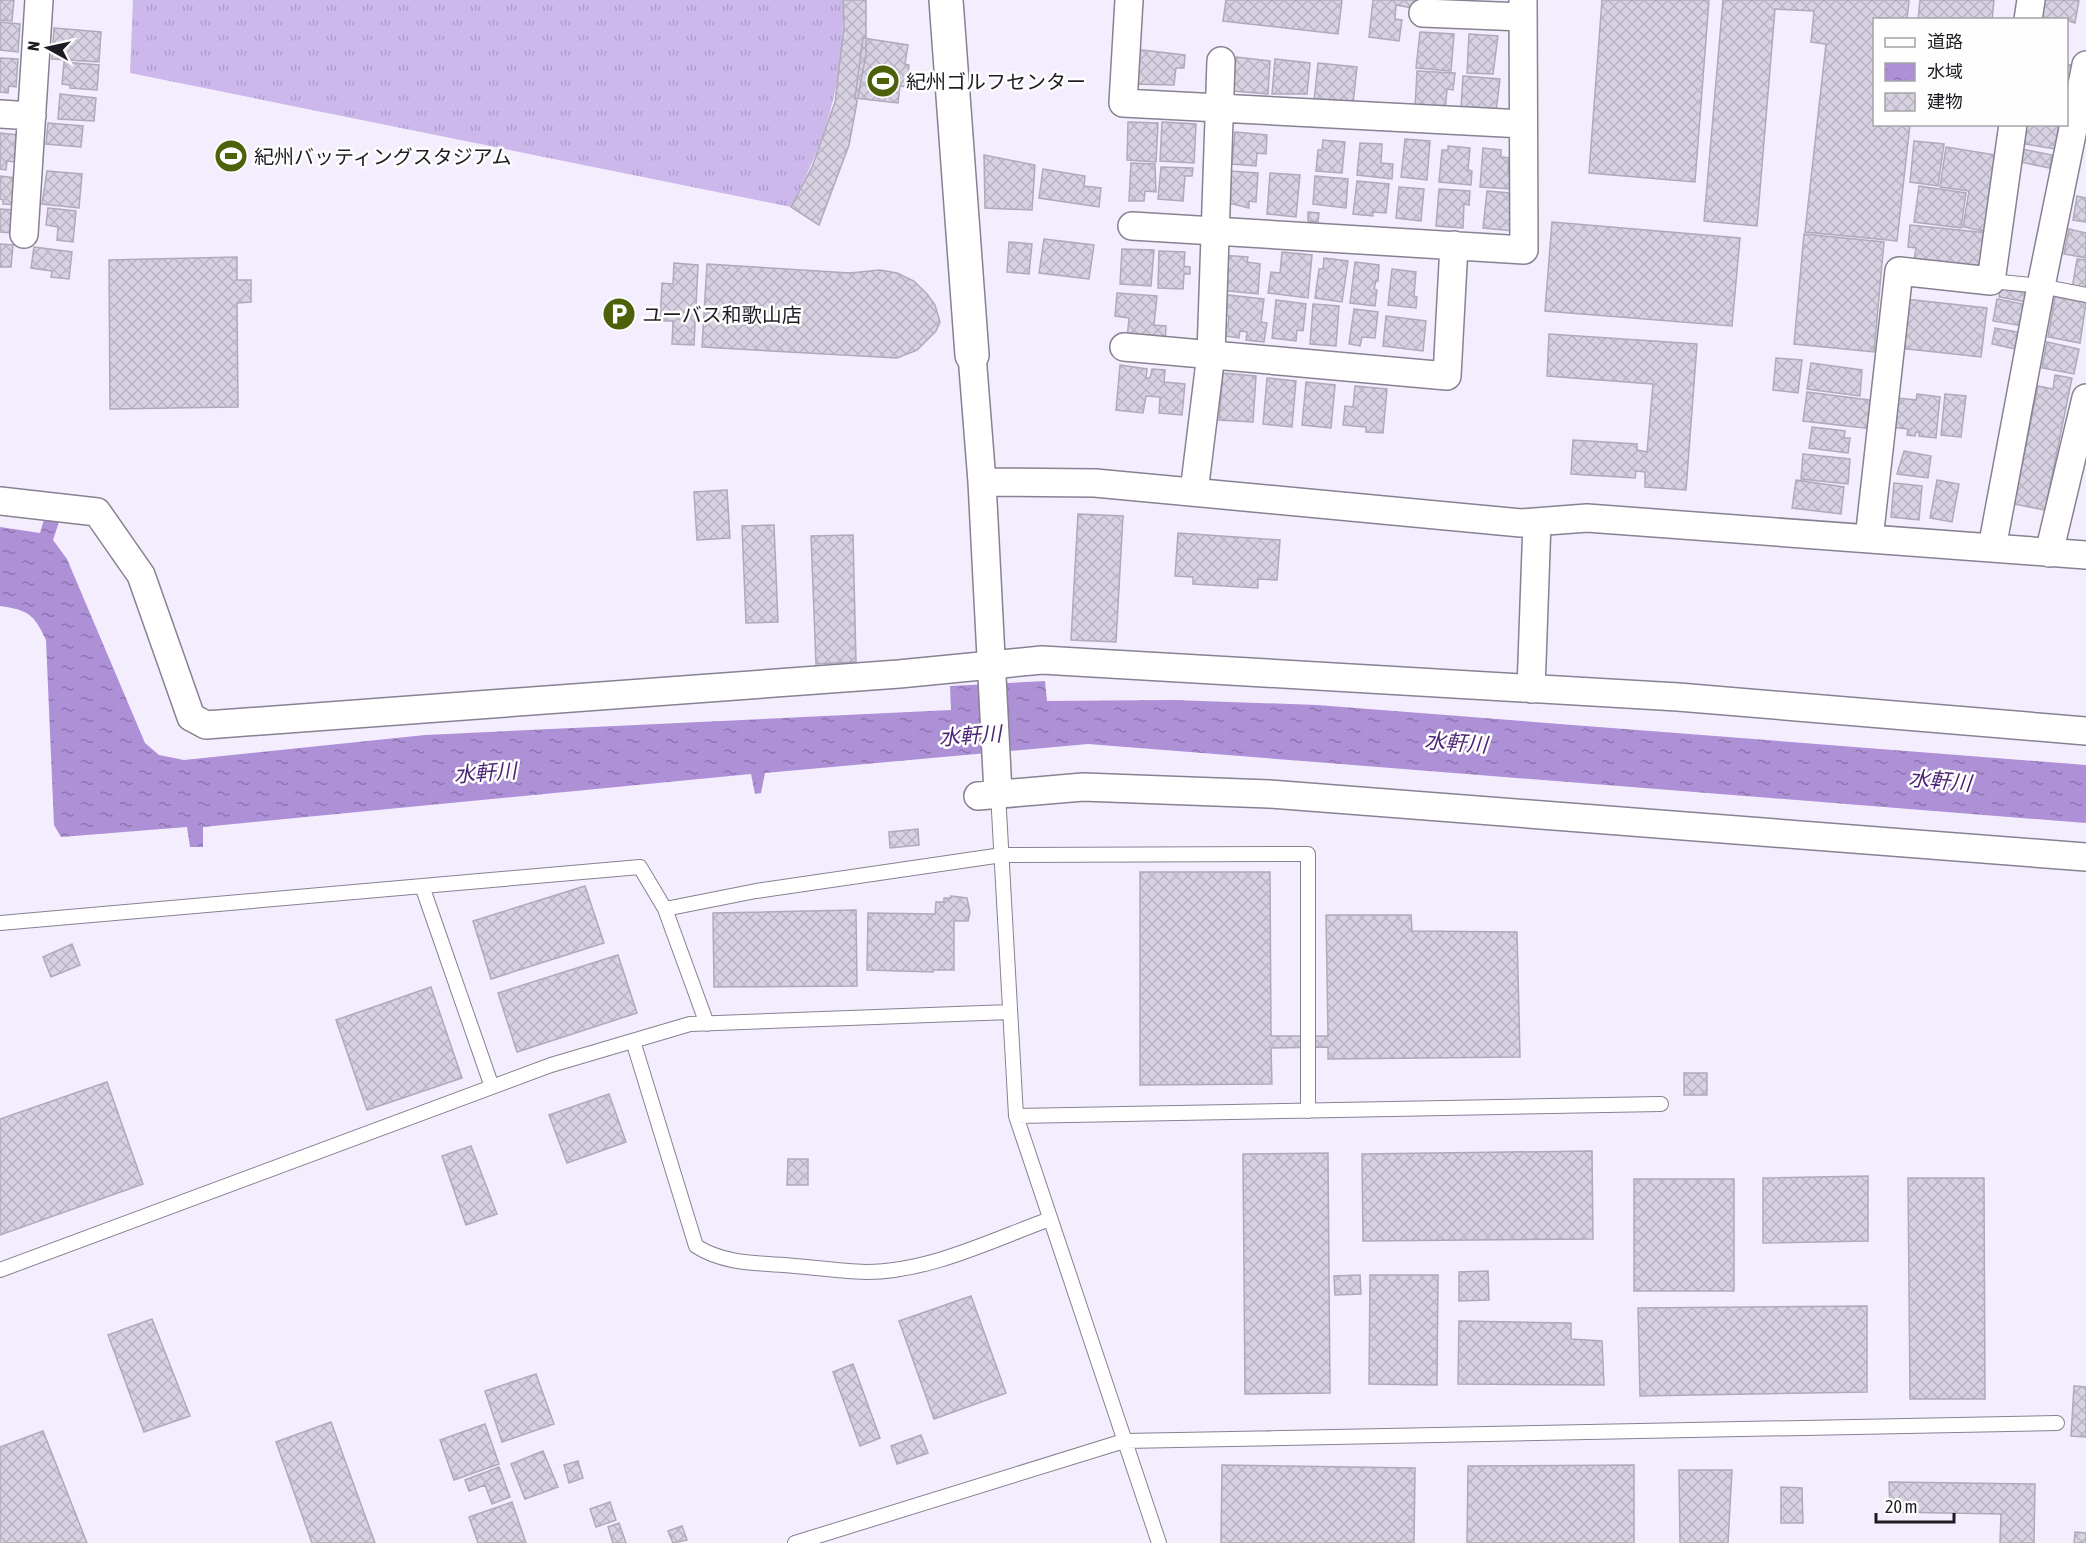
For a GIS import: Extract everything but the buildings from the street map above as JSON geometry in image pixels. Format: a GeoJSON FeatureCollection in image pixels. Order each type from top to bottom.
{"type":"FeatureCollection","features":[{"type":"Feature","properties":{"kind":"street"},"geometry":{"type":"LineString","coordinates":[[24,234],[39,0]]}},
{"type":"Feature","properties":{"kind":"street"},"geometry":{"type":"LineString","coordinates":[[946,0],[982,482],[992,673],[988,795],[1083,787],[1269,794],[2086,857]]}},
{"type":"Feature","properties":{"kind":"street"},"geometry":{"type":"LineString","coordinates":[[1129,0],[1123,103],[1523,123]]}},
{"type":"Feature","properties":{"kind":"street"},"geometry":{"type":"LineString","coordinates":[[2028,18],[2031,0]]}},
{"type":"Feature","properties":{"kind":"street"},"geometry":{"type":"LineString","coordinates":[[1132,226],[1524,250],[1523,9],[1423,13]]}},
{"type":"Feature","properties":{"kind":"street"},"geometry":{"type":"LineString","coordinates":[[1194,492],[1211,354],[1221,61]]}},
{"type":"Feature","properties":{"kind":"street"},"geometry":{"type":"LineString","coordinates":[[1992,548],[2041,286],[2086,64]]}},
{"type":"Feature","properties":{"kind":"street"},"geometry":{"type":"LineString","coordinates":[[0,114],[32,116]]}},
{"type":"Feature","properties":{"kind":"street"},"geometry":{"type":"LineString","coordinates":[[1869,539],[1899,271],[1991,280],[2013,126]]}},
{"type":"Feature","properties":{"kind":"street"},"geometry":{"type":"LineString","coordinates":[[1124,346],[1447,376],[1454,245]]}},
{"type":"Feature","properties":{"kind":"street"},"geometry":{"type":"LineString","coordinates":[[2049,553],[2086,398]]}},
{"type":"Feature","properties":{"kind":"street"},"geometry":{"type":"LineString","coordinates":[[982,482],[1095,483],[1521,523],[1587,518],[2086,555]]}},
{"type":"Feature","properties":{"kind":"street"},"geometry":{"type":"LineString","coordinates":[[0,501],[97,512],[141,575],[191,717],[206,726],[992,673],[1042,660],[1678,697],[2086,731]]}},
{"type":"Feature","properties":{"kind":"street"},"geometry":{"type":"LineString","coordinates":[[1531,689],[1537,522]]}},
{"type":"Feature","properties":{"kind":"lane"},"geometry":{"type":"LineString","coordinates":[[1991,280],[2041,286],[2086,295]]}},
{"type":"Feature","properties":{"kind":"lane"},"geometry":{"type":"LineString","coordinates":[[988,795],[1002,855],[1016,1116],[1159,1543]]}},
{"type":"Feature","properties":{"kind":"lane"},"geometry":{"type":"LineString","coordinates":[[665,909],[756,891],[1002,855],[1308,854],[1308,1111]]}},
{"type":"Feature","properties":{"kind":"lane"},"geometry":{"type":"LineString","coordinates":[[0,922],[639,867],[665,909],[707,1023]]}},
{"type":"Feature","properties":{"kind":"lane"},"geometry":{"type":"LineString","coordinates":[[422,886],[492,1087]]}},
{"type":"Feature","properties":{"kind":"lane"},"geometry":{"type":"LineString","coordinates":[[0,1270],[551,1065],[690,1024],[1010,1012]]}},
{"type":"Feature","properties":{"kind":"lane"},"geometry":{"type":"LineString","coordinates":[[633,1041],[696,1246],[709,1254],[741,1262],[856,1271],[903,1268],[935,1260],[1050,1220]]}},
{"type":"Feature","properties":{"kind":"lane"},"geometry":{"type":"LineString","coordinates":[[1016,1116],[1661,1104]]}},
{"type":"Feature","properties":{"kind":"lane"},"geometry":{"type":"LineString","coordinates":[[795,1543],[1124,1441],[2057,1423]]}},
{"type":"Feature","properties":{"kind":"green space"},"geometry":{"type":"Polygon","coordinates":[[[133,0],[843,0],[843,29],[837,82],[824,132],[791,207],[130,73],[133,0]]]}},
{"type":"Feature","properties":{"kind":"water","name":"水軒川"},"geometry":{"type":"Polygon","coordinates":[[[45,516],[60,519],[53,540],[67,559],[145,743],[159,755],[184,760],[425,735],[951,710],[950,686],[1045,681],[1047,701],[1173,700],[1317,705],[2086,765],[2086,823],[1088,744],[765,773],[761,793],[755,794],[751,774],[203,827],[203,847],[190,847],[187,827],[61,837],[54,825],[46,640],[38,624],[29,615],[17,609],[0,606],[0,527],[40,533],[45,516]]]}},
{"type":"Feature","properties":{"kind":"place","name":"紀州ゴルフセンター"},"geometry":{"type":"Point","coordinates":[883,81]}},
{"type":"Feature","properties":{"kind":"place","name":"紀州バッティングスタジアム"},"geometry":{"type":"Point","coordinates":[231,156]}},
{"type":"Feature","properties":{"kind":"place","name":"ユーバス和歌山店"},"geometry":{"type":"Point","coordinates":[619,314]}}]}
